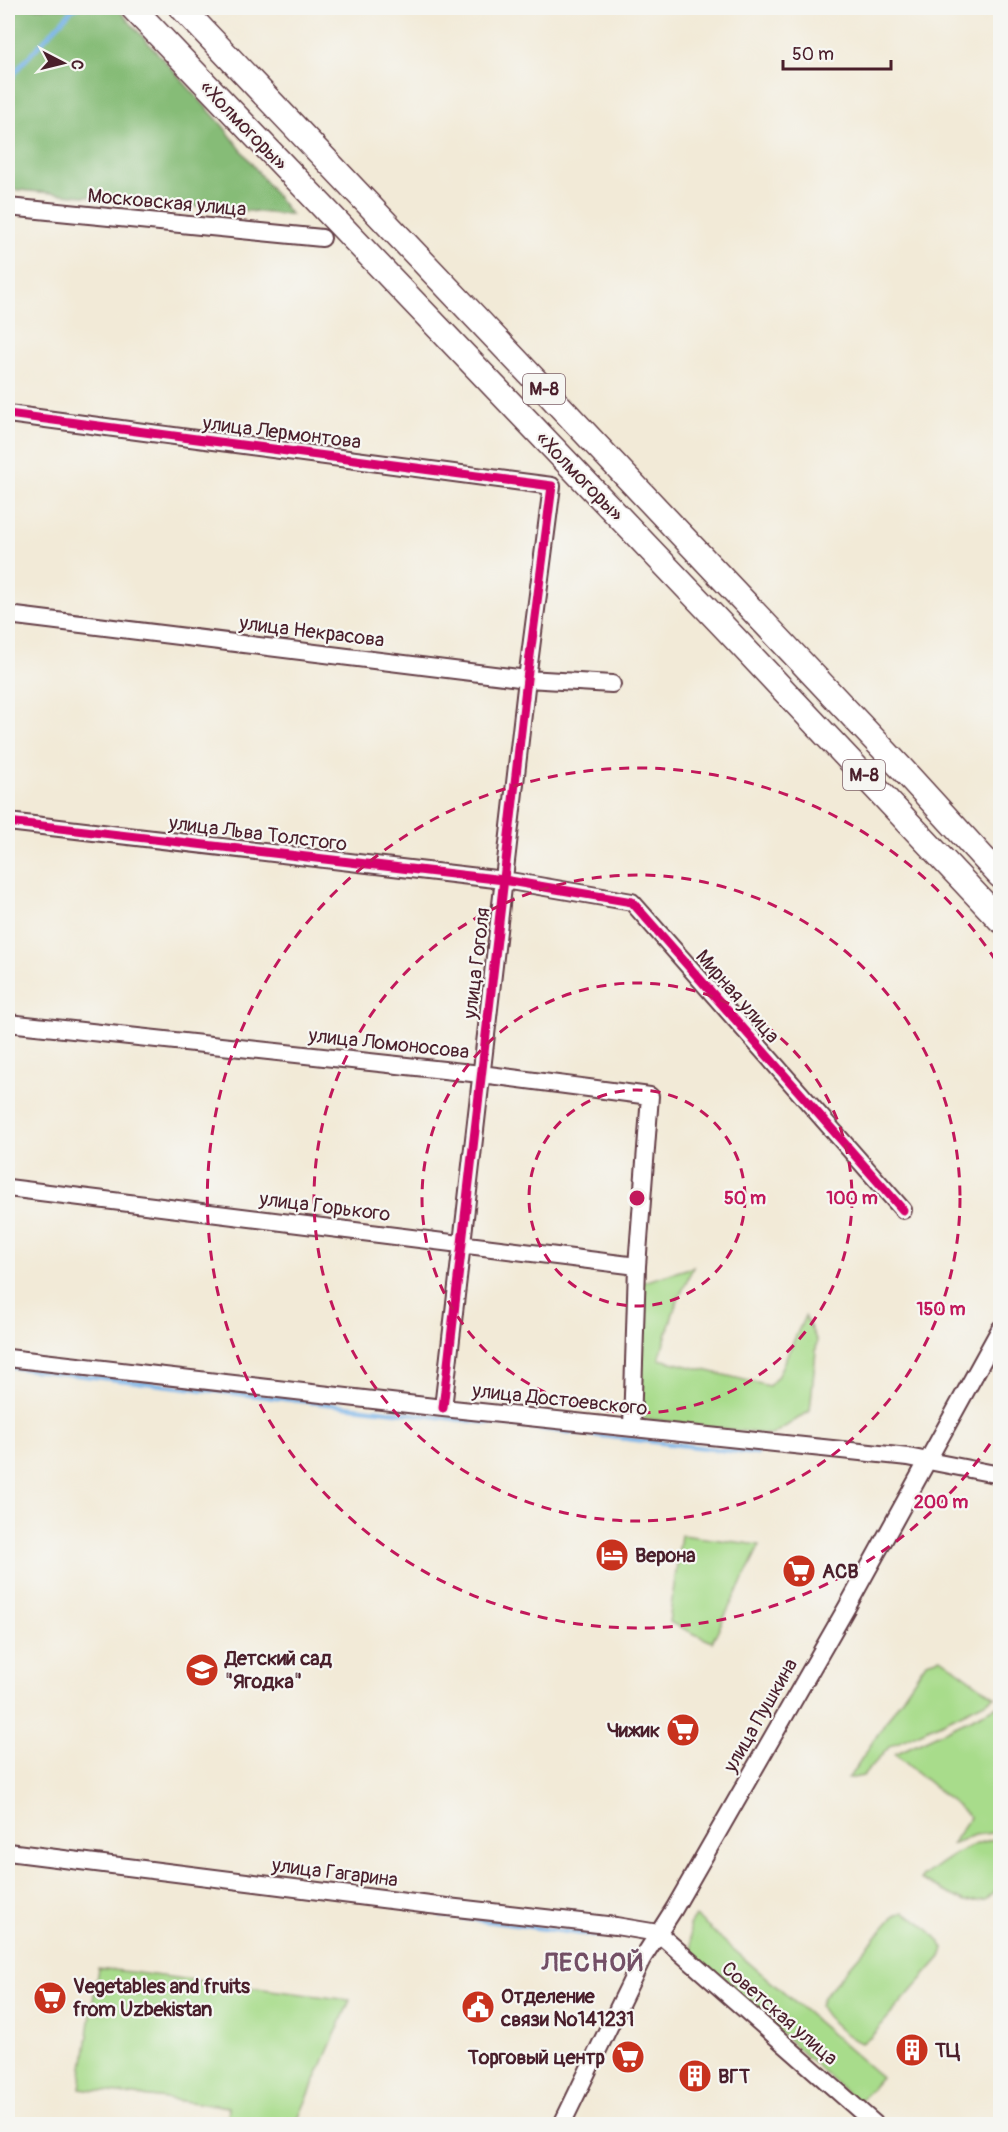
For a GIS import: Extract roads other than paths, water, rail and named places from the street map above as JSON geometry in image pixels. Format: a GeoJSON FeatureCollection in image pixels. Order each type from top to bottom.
{"type":"FeatureCollection","features":[{"type":"Feature","properties":{"kind":"highway","name":"«Холмогоры»"},"geometry":{"type":"LineString","coordinates":[[133,8],[727,630],[1000,920]]}},
{"type":"Feature","properties":{"kind":"highway","name":"«Холмогоры»"},"geometry":{"type":"LineString","coordinates":[[182,8],[521,364],[1000,876]]}},
{"type":"Feature","properties":{"kind":"street","name":"Московская улица"},"geometry":{"type":"LineString","coordinates":[[8,207],[322,238]]}},
{"type":"Feature","properties":{"kind":"street","name":"улица Лермонтова"},"geometry":{"type":"LineString","coordinates":[[8,414],[552,486]]}},
{"type":"Feature","properties":{"kind":"street","name":"улица Гоголя"},"geometry":{"type":"LineString","coordinates":[[443,1408],[460,1244],[552,486]]}},
{"type":"Feature","properties":{"kind":"street","name":"улица Некрасова"},"geometry":{"type":"LineString","coordinates":[[8,615],[527,679],[612,684]]}},
{"type":"Feature","properties":{"kind":"street","name":"улица Льва Толстого"},"geometry":{"type":"LineString","coordinates":[[8,822],[504,880]]}},
{"type":"Feature","properties":{"kind":"street","name":"Мирная улица"},"geometry":{"type":"LineString","coordinates":[[504,880],[632,902],[903,1210]]}},
{"type":"Feature","properties":{"kind":"street","name":"улица Ломоносова"},"geometry":{"type":"LineString","coordinates":[[8,1023],[481,1074],[650,1096],[637,1266],[632,1427]]}},
{"type":"Feature","properties":{"kind":"street","name":"улица Горького"},"geometry":{"type":"LineString","coordinates":[[8,1188],[637,1266]]}},
{"type":"Feature","properties":{"kind":"street","name":"улица Пушкина"},"geometry":{"type":"LineString","coordinates":[[562,2124],[642,1959],[847,1607],[1000,1329]]}},
{"type":"Feature","properties":{"kind":"street","name":"улица Достоевского"},"geometry":{"type":"LineString","coordinates":[[8,1358],[929,1461],[1000,1475]]}},
{"type":"Feature","properties":{"kind":"street","name":"улица Гагарина"},"geometry":{"type":"LineString","coordinates":[[8,1852],[616,1926],[658,1934]]}},
{"type":"Feature","properties":{"kind":"street","name":"Советская улица"},"geometry":{"type":"LineString","coordinates":[[658,1934],[875,2124]]}},
{"type":"Feature","properties":{"kind":"waterway"},"geometry":{"type":"LineString","coordinates":[[8,83],[21,65],[72,10],[77,8]]}},
{"type":"Feature","properties":{"kind":"waterway"},"geometry":{"type":"LineString","coordinates":[[8,1367],[757,1454]]}},
{"type":"Feature","properties":{"kind":"waterway"},"geometry":{"type":"LineString","coordinates":[[441,1915],[599,1936]]}},
{"type":"Feature","properties":{"kind":"place","name":"Верона"},"geometry":{"type":"Point","coordinates":[612,1555]}},
{"type":"Feature","properties":{"kind":"place","name":"АСВ"},"geometry":{"type":"Point","coordinates":[799,1571]}},
{"type":"Feature","properties":{"kind":"place","name":"Детский сад \"Ягодка\""},"geometry":{"type":"Point","coordinates":[202,1670]}},
{"type":"Feature","properties":{"kind":"place","name":"Чижик"},"geometry":{"type":"Point","coordinates":[683,1730]}},
{"type":"Feature","properties":{"kind":"place","name":"Vegetables and fruits from Uzbekistan"},"geometry":{"type":"Point","coordinates":[50,1998]}},
{"type":"Feature","properties":{"kind":"place","name":"Отделение связи №141231"},"geometry":{"type":"Point","coordinates":[478,2007]}},
{"type":"Feature","properties":{"kind":"place","name":"ТЦ"},"geometry":{"type":"Point","coordinates":[912,2050]}},
{"type":"Feature","properties":{"kind":"place","name":"Торговый центр"},"geometry":{"type":"Point","coordinates":[628,2057]}},
{"type":"Feature","properties":{"kind":"place","name":"ВГТ"},"geometry":{"type":"Point","coordinates":[695,2076]}},
{"type":"Feature","properties":{"kind":"district","name":"ЛЕСНОЙ"},"geometry":{"type":"Point","coordinates":[593,1962]}}]}
